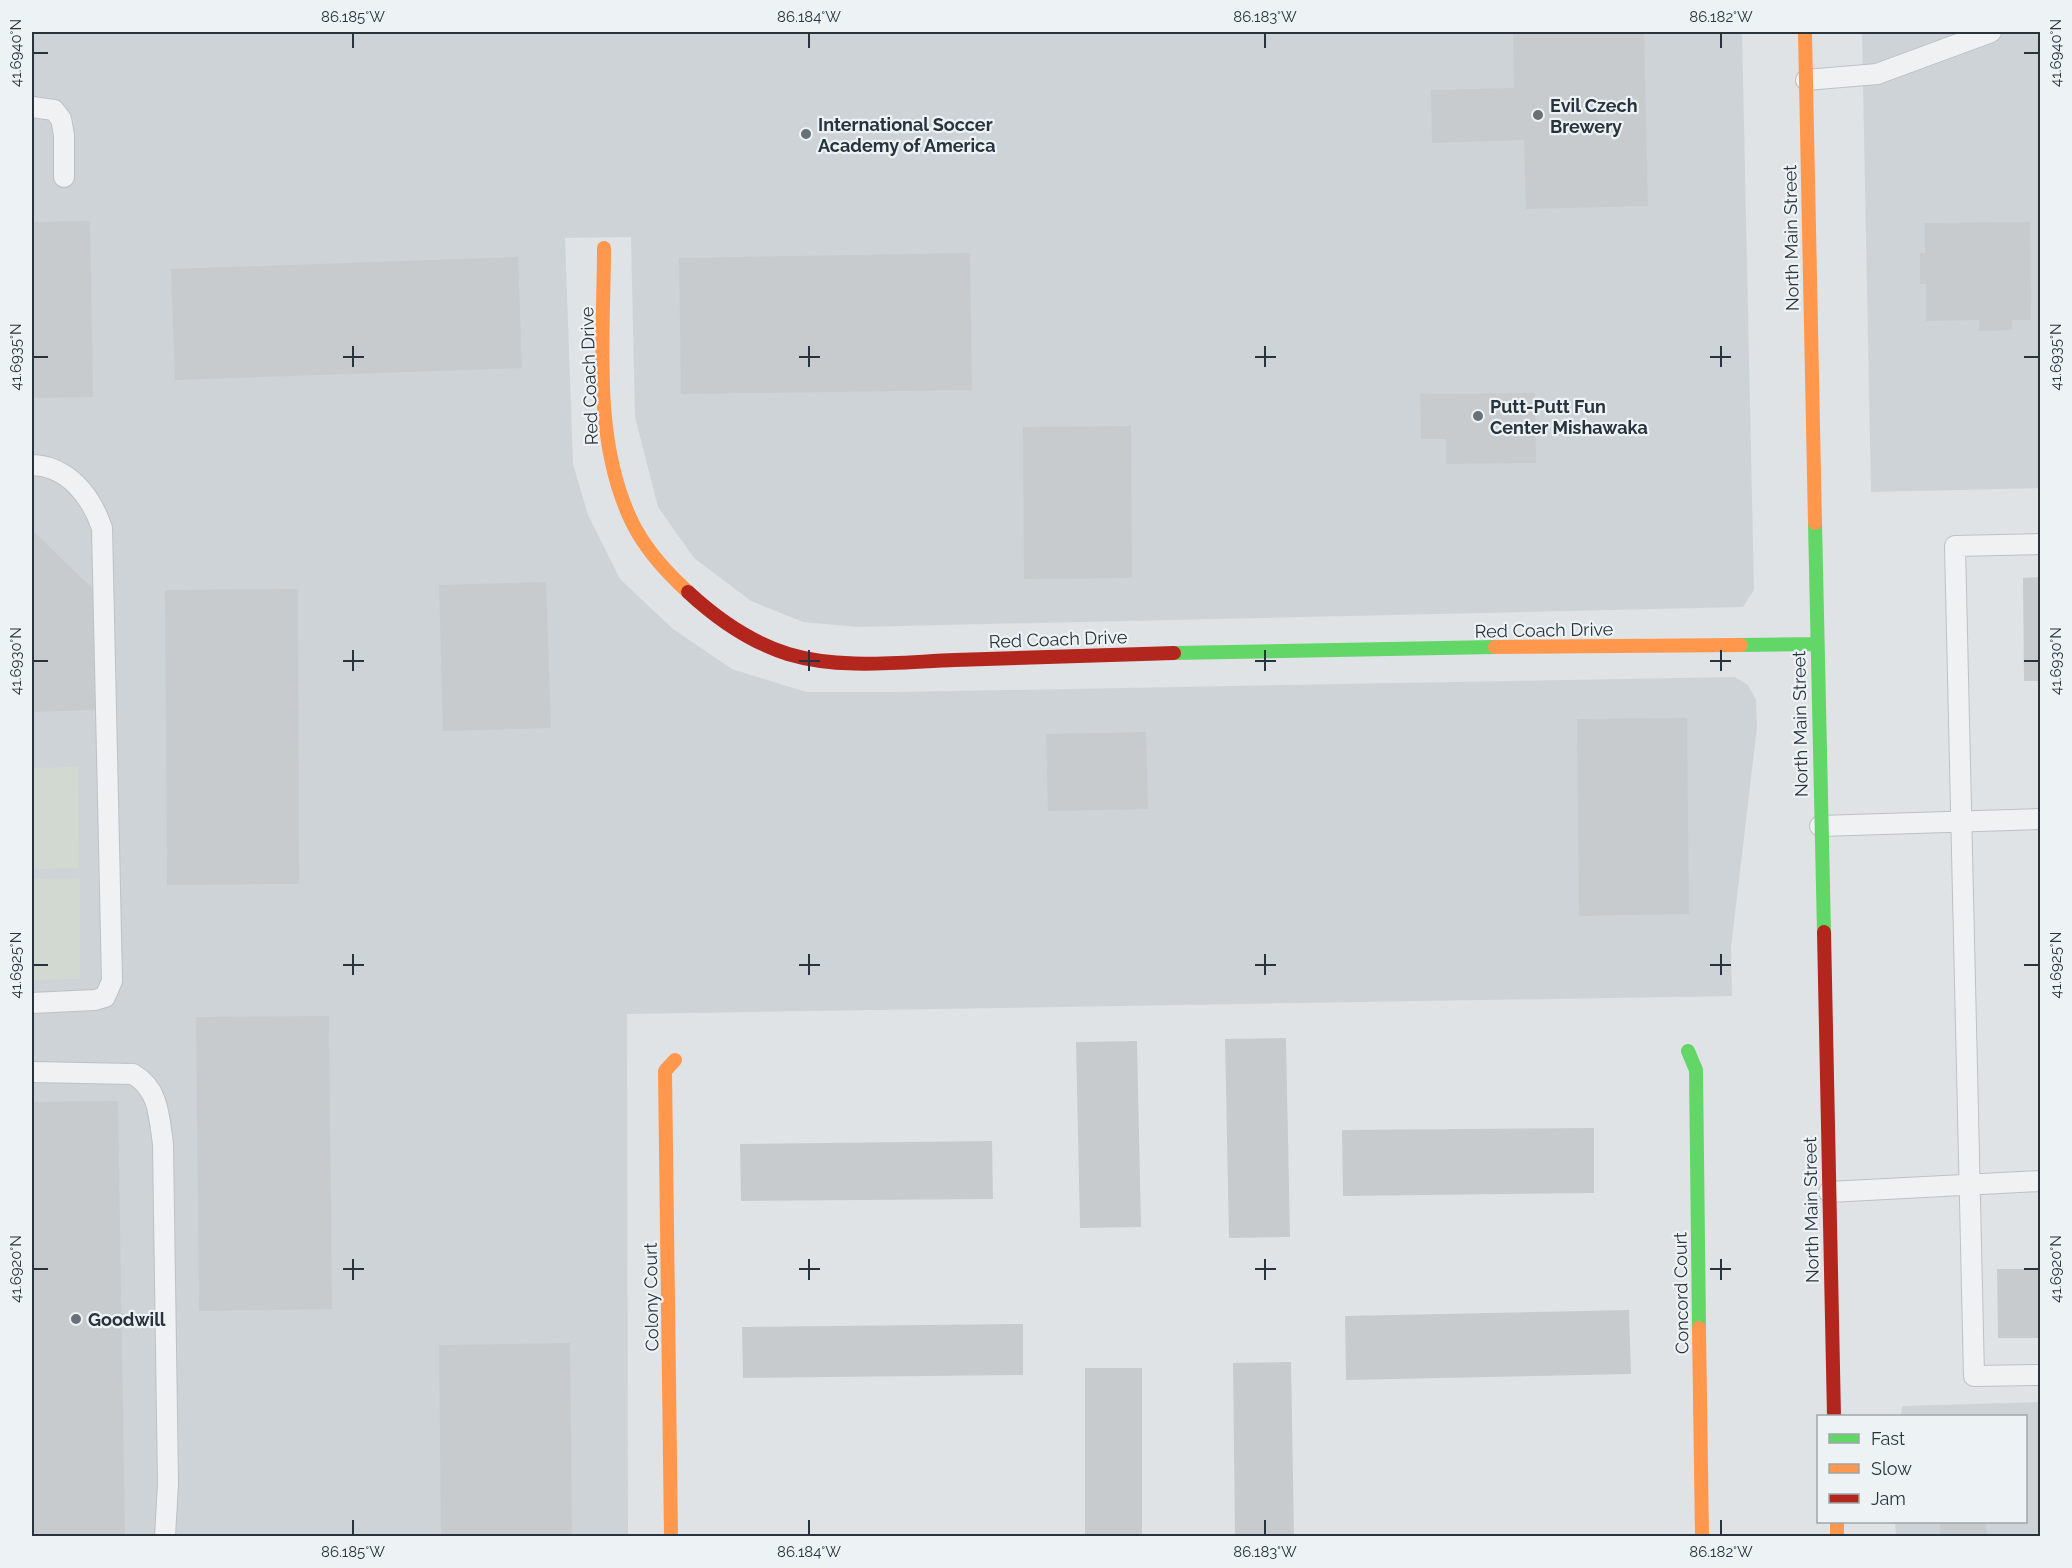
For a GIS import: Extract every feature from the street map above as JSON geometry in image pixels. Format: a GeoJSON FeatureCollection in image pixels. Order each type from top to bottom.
{"type":"FeatureCollection","features":[{"type":"Feature","properties":{"kind":"street","name":"North Main Street"},"geometry":{"type":"LineString","coordinates":[[1805,32],[1834,1415]]}},
{"type":"Feature","properties":{"kind":"street","name":"Red Coach Drive"},"geometry":{"type":"LineString","coordinates":[[604,248],[606,418],[610,458],[625,506],[647,549],[674,579],[702,604],[741,630],[786,653],[842,664],[1185,653],[1817,644]]}},
{"type":"Feature","properties":{"kind":"street","name":"Concord Court"},"geometry":{"type":"LineString","coordinates":[[1688,1051],[1696,1070],[1702,1536]]}},
{"type":"Feature","properties":{"kind":"street","name":"Colony Court"},"geometry":{"type":"LineString","coordinates":[[671,1536],[666,1071],[675,1060]]}},
{"type":"Feature","properties":{"kind":"lane"},"geometry":{"type":"LineString","coordinates":[[1806,80],[1877,74],[1991,32]]}},
{"type":"Feature","properties":{"kind":"lane"},"geometry":{"type":"LineString","coordinates":[[32,107],[54,110],[61,119],[64,177]]}},
{"type":"Feature","properties":{"kind":"lane"},"geometry":{"type":"LineString","coordinates":[[32,465],[51,467],[83,490],[95,508],[102,528],[111,981],[105,997],[95,1000],[32,1004]]}},
{"type":"Feature","properties":{"kind":"lane"},"geometry":{"type":"LineString","coordinates":[[2040,544],[1955,546],[1974,1376],[2040,1375]]}},
{"type":"Feature","properties":{"kind":"lane"},"geometry":{"type":"LineString","coordinates":[[1820,826],[2040,819]]}},
{"type":"Feature","properties":{"kind":"lane"},"geometry":{"type":"LineString","coordinates":[[32,1072],[133,1074],[145,1081],[159,1110],[163,1144],[168,1449],[165,1536]]}},
{"type":"Feature","properties":{"kind":"lane"},"geometry":{"type":"LineString","coordinates":[[1829,1192],[2040,1180]]}},
{"type":"Feature","properties":{"kind":"shaded area"},"geometry":{"type":"Polygon","coordinates":[[[32,32],[1742,32],[1754,590],[1743,607],[857,627],[803,622],[751,601],[694,558],[658,507],[635,417],[631,237],[565,238],[573,464],[588,515],[620,579],[673,629],[732,669],[806,692],[1735,677],[1748,685],[1756,700],[1757,727],[1731,948],[1732,996],[627,1014],[628,1536],[32,1536],[32,32]]]}},
{"type":"Feature","properties":{"kind":"shaded area"},"geometry":{"type":"Polygon","coordinates":[[[1862,32],[2040,32],[2040,488],[1871,492],[1862,32]]]}},
{"type":"Feature","properties":{"kind":"shaded area"},"geometry":{"type":"Polygon","coordinates":[[[78,767],[79,868],[32,869],[32,768],[78,767]]]}},
{"type":"Feature","properties":{"kind":"shaded area"},"geometry":{"type":"Polygon","coordinates":[[[80,878],[80,979],[32,980],[32,879],[80,878]]]}},
{"type":"Feature","properties":{"kind":"shaded area"},"geometry":{"type":"Polygon","coordinates":[[[2040,1402],[2040,1536],[1896,1536],[1895,1523],[2027,1523],[2027,1415],[1901,1415],[1902,1406],[2040,1402]]]}},
{"type":"Feature","properties":{"kind":"building","name":"Evil Czech Brewery"},"geometry":{"type":"Polygon","coordinates":[[[1513,32],[1644,32],[1648,206],[1526,209],[1524,140],[1432,143],[1431,90],[1514,88],[1513,32]]]}},
{"type":"Feature","properties":{"kind":"building"},"geometry":{"type":"Polygon","coordinates":[[[90,221],[93,397],[32,398],[32,222],[90,221]]]}},
{"type":"Feature","properties":{"kind":"building"},"geometry":{"type":"Polygon","coordinates":[[[2030,222],[2031,320],[2012,320],[2012,330],[1979,331],[1979,320],[1926,321],[1926,284],[1920,284],[1920,253],[1925,253],[1925,223],[2030,222]]]}},
{"type":"Feature","properties":{"kind":"building"},"geometry":{"type":"Polygon","coordinates":[[[970,253],[972,390],[681,394],[679,258],[970,253]]]}},
{"type":"Feature","properties":{"kind":"building"},"geometry":{"type":"Polygon","coordinates":[[[518,257],[522,368],[175,380],[171,269],[518,257]]]}},
{"type":"Feature","properties":{"kind":"building","name":"Putt-Putt Fun Center Mishawaka"},"geometry":{"type":"Polygon","coordinates":[[[1535,393],[1536,463],[1446,464],[1446,439],[1421,439],[1420,394],[1535,393]]]}},
{"type":"Feature","properties":{"kind":"building"},"geometry":{"type":"Polygon","coordinates":[[[1131,426],[1132,578],[1024,579],[1023,427],[1131,426]]]}},
{"type":"Feature","properties":{"kind":"building"},"geometry":{"type":"Polygon","coordinates":[[[32,530],[94,590],[98,710],[32,712],[32,530]]]}},
{"type":"Feature","properties":{"kind":"building"},"geometry":{"type":"Polygon","coordinates":[[[2040,577],[2040,681],[2024,681],[2023,578],[2040,577]]]}},
{"type":"Feature","properties":{"kind":"building"},"geometry":{"type":"Polygon","coordinates":[[[546,582],[551,728],[443,731],[439,585],[546,582]]]}},
{"type":"Feature","properties":{"kind":"building"},"geometry":{"type":"Polygon","coordinates":[[[298,589],[299,884],[167,885],[165,590],[298,589]]]}},
{"type":"Feature","properties":{"kind":"building"},"geometry":{"type":"Polygon","coordinates":[[[1687,718],[1689,914],[1579,916],[1577,719],[1687,718]]]}},
{"type":"Feature","properties":{"kind":"building"},"geometry":{"type":"Polygon","coordinates":[[[1146,732],[1148,809],[1048,811],[1046,734],[1146,732]]]}},
{"type":"Feature","properties":{"kind":"building"},"geometry":{"type":"Polygon","coordinates":[[[329,1016],[332,1309],[199,1311],[196,1017],[329,1016]]]}},
{"type":"Feature","properties":{"kind":"building"},"geometry":{"type":"Polygon","coordinates":[[[1286,1038],[1290,1237],[1229,1238],[1225,1039],[1286,1038]]]}},
{"type":"Feature","properties":{"kind":"building"},"geometry":{"type":"Polygon","coordinates":[[[1137,1041],[1141,1227],[1080,1228],[1076,1042],[1137,1041]]]}},
{"type":"Feature","properties":{"kind":"building","name":"Goodwill"},"geometry":{"type":"Polygon","coordinates":[[[118,1101],[125,1536],[32,1536],[32,1102],[118,1101]]]}},
{"type":"Feature","properties":{"kind":"building"},"geometry":{"type":"Polygon","coordinates":[[[1594,1128],[1594,1193],[1343,1196],[1342,1130],[1594,1128]]]}},
{"type":"Feature","properties":{"kind":"building"},"geometry":{"type":"Polygon","coordinates":[[[992,1141],[993,1199],[741,1201],[740,1144],[992,1141]]]}},
{"type":"Feature","properties":{"kind":"building"},"geometry":{"type":"Polygon","coordinates":[[[1997,1269],[2040,1269],[2040,1338],[1998,1338],[1997,1269]]]}},
{"type":"Feature","properties":{"kind":"building"},"geometry":{"type":"Polygon","coordinates":[[[1629,1310],[1631,1374],[1346,1380],[1345,1316],[1629,1310]]]}},
{"type":"Feature","properties":{"kind":"building"},"geometry":{"type":"Polygon","coordinates":[[[1023,1324],[1023,1375],[743,1378],[742,1327],[1023,1324]]]}},
{"type":"Feature","properties":{"kind":"building"},"geometry":{"type":"Polygon","coordinates":[[[570,1343],[572,1536],[441,1536],[439,1345],[570,1343]]]}},
{"type":"Feature","properties":{"kind":"building"},"geometry":{"type":"Polygon","coordinates":[[[1291,1362],[1294,1536],[1235,1536],[1233,1363],[1291,1362]]]}},
{"type":"Feature","properties":{"kind":"building"},"geometry":{"type":"Polygon","coordinates":[[[1085,1368],[1142,1368],[1142,1536],[1085,1536],[1085,1368]]]}},
{"type":"Feature","properties":{"kind":"building"},"geometry":{"type":"Polygon","coordinates":[[[1940,1523],[1986,1523],[1987,1536],[1940,1536],[1940,1523]]]}},
{"type":"Feature","properties":{"kind":"traffic: fast"},"geometry":{"type":"LineString","coordinates":[[1815,523],[1824,932]]}},
{"type":"Feature","properties":{"kind":"traffic: fast"},"geometry":{"type":"LineString","coordinates":[[1741,645],[1817,644]]}},
{"type":"Feature","properties":{"kind":"traffic: fast"},"geometry":{"type":"LineString","coordinates":[[1174,653],[1495,647]]}},
{"type":"Feature","properties":{"kind":"traffic: fast"},"geometry":{"type":"LineString","coordinates":[[1688,1051],[1696,1070],[1699,1328]]}},
{"type":"Feature","properties":{"kind":"traffic: slow"},"geometry":{"type":"LineString","coordinates":[[1805,32],[1815,523]]}},
{"type":"Feature","properties":{"kind":"traffic: slow"},"geometry":{"type":"LineString","coordinates":[[604,248],[603,386],[610,455],[619,488],[636,530],[656,559],[688,592]]}},
{"type":"Feature","properties":{"kind":"traffic: slow"},"geometry":{"type":"LineString","coordinates":[[1495,647],[1741,645]]}},
{"type":"Feature","properties":{"kind":"traffic: slow"},"geometry":{"type":"LineString","coordinates":[[671,1536],[665,1071],[675,1060]]}},
{"type":"Feature","properties":{"kind":"traffic: slow"},"geometry":{"type":"LineString","coordinates":[[1699,1328],[1702,1536]]}},
{"type":"Feature","properties":{"kind":"traffic: slow"},"geometry":{"type":"LineString","coordinates":[[1837,1523],[1837,1536]]}},
{"type":"Feature","properties":{"kind":"traffic: jam"},"geometry":{"type":"LineString","coordinates":[[688,592],[722,620],[760,643],[788,654],[829,662],[892,663],[1174,653]]}},
{"type":"Feature","properties":{"kind":"traffic: jam"},"geometry":{"type":"LineString","coordinates":[[1824,932],[1834,1415]]}},
{"type":"Feature","properties":{"kind":"place","name":"Evil Czech Brewery"},"geometry":{"type":"Point","coordinates":[1538,115]}},
{"type":"Feature","properties":{"kind":"place","name":"International Soccer Academy of America"},"geometry":{"type":"Point","coordinates":[806,134]}},
{"type":"Feature","properties":{"kind":"place","name":"Putt-Putt Fun Center Mishawaka"},"geometry":{"type":"Point","coordinates":[1478,416]}},
{"type":"Feature","properties":{"kind":"place","name":"Goodwill"},"geometry":{"type":"Point","coordinates":[76,1319]}}]}
